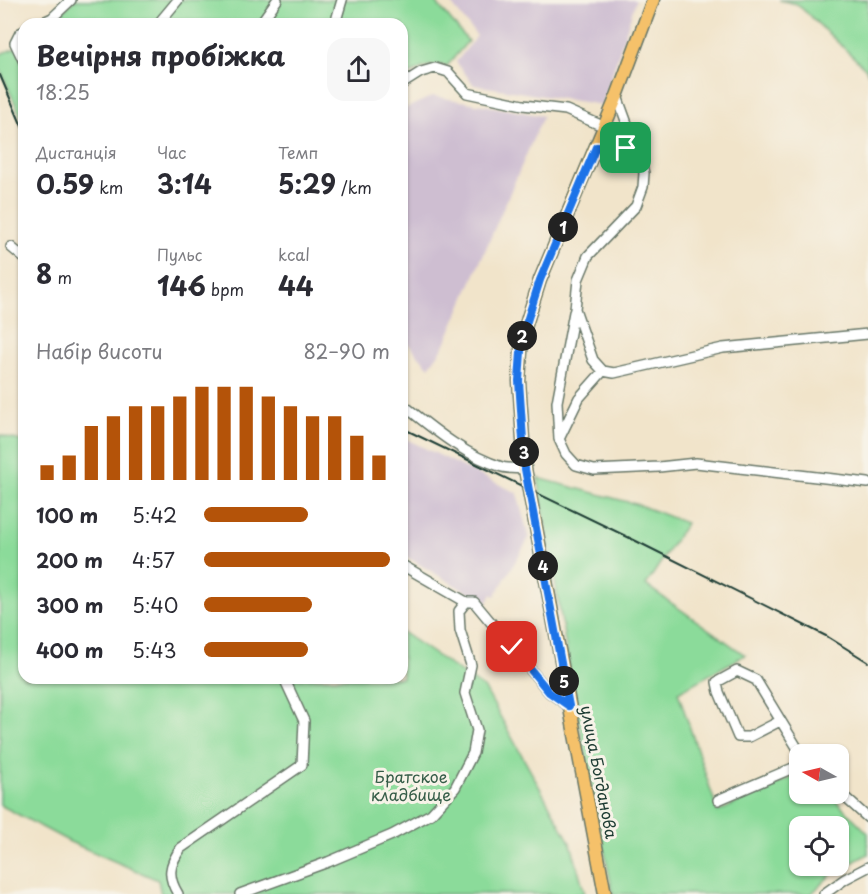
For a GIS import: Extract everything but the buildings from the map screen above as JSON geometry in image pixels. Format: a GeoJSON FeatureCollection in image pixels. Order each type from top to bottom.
{"type":"FeatureCollection","features":[{"type":"Feature","properties":{"kind":"main road","name":"улица Богданова"},"geometry":{"type":"LineString","coordinates":[[605,894],[525,469],[519,381],[522,337],[540,280],[605,127],[653,0]]}},
{"type":"Feature","properties":{"kind":"street"},"geometry":{"type":"LineString","coordinates":[[55,18],[71,0]]}},
{"type":"Feature","properties":{"kind":"street"},"geometry":{"type":"LineString","coordinates":[[163,18],[178,0]]}},
{"type":"Feature","properties":{"kind":"street"},"geometry":{"type":"LineString","coordinates":[[264,18],[277,0]]}},
{"type":"Feature","properties":{"kind":"street"},"geometry":{"type":"LineString","coordinates":[[337,18],[342,0]]}},
{"type":"Feature","properties":{"kind":"street"},"geometry":{"type":"LineString","coordinates":[[408,80],[421,72],[435,68],[448,72],[467,93],[524,105],[566,110],[605,127]]}},
{"type":"Feature","properties":{"kind":"street"},"geometry":{"type":"LineString","coordinates":[[617,96],[641,161],[644,173],[643,187],[636,206],[588,256],[578,280],[575,309],[557,402],[559,439],[566,454],[576,465],[594,470],[659,467],[696,462],[868,483]]}},
{"type":"Feature","properties":{"kind":"street"},"geometry":{"type":"LineString","coordinates":[[596,147],[626,148],[641,161]]}},
{"type":"Feature","properties":{"kind":"street"},"geometry":{"type":"LineString","coordinates":[[11,247],[18,253]]}},
{"type":"Feature","properties":{"kind":"street"},"geometry":{"type":"LineString","coordinates":[[575,309],[593,360],[603,372],[614,373],[723,348],[868,334]]}},
{"type":"Feature","properties":{"kind":"street"},"geometry":{"type":"LineString","coordinates":[[559,439],[579,398],[603,372]]}},
{"type":"Feature","properties":{"kind":"street"},"geometry":{"type":"LineString","coordinates":[[408,408],[454,443],[487,461],[504,468],[525,469]]}},
{"type":"Feature","properties":{"kind":"street"},"geometry":{"type":"LineString","coordinates":[[408,568],[466,602],[474,602],[549,692],[569,706]]}},
{"type":"Feature","properties":{"kind":"street"},"geometry":{"type":"LineString","coordinates":[[240,894],[328,862],[392,835],[430,814],[455,788],[473,753],[477,730],[465,693],[471,665],[460,630],[459,611],[466,602]]}},
{"type":"Feature","properties":{"kind":"street"},"geometry":{"type":"LineString","coordinates":[[780,721],[749,737],[738,737],[717,682],[737,671],[756,680],[795,744]]}},
{"type":"Feature","properties":{"kind":"street"},"geometry":{"type":"LineString","coordinates":[[178,894],[170,877],[174,858],[181,848],[302,765],[304,721],[287,684]]}},
{"type":"Feature","properties":{"kind":"street"},"geometry":{"type":"LineString","coordinates":[[718,800],[789,770]]}},
{"type":"Feature","properties":{"kind":"street"},"geometry":{"type":"LineString","coordinates":[[849,801],[868,818]]}},
{"type":"Feature","properties":{"kind":"street"},"geometry":{"type":"LineString","coordinates":[[825,893],[868,867]]}},
{"type":"Feature","properties":{"kind":"shaded area"},"geometry":{"type":"Polygon","coordinates":[[[448,0],[636,0],[602,105],[474,85],[456,62],[477,36],[448,0]]]}},
{"type":"Feature","properties":{"kind":"shaded area"},"geometry":{"type":"Polygon","coordinates":[[[433,96],[543,116],[444,346],[429,367],[408,344],[408,107],[433,96]]]}},
{"type":"Feature","properties":{"kind":"shaded area"},"geometry":{"type":"Polygon","coordinates":[[[408,440],[517,493],[529,538],[495,596],[492,594],[487,604],[408,558],[408,440]]]}},
{"type":"Feature","properties":{"kind":"green space"},"geometry":{"type":"Polygon","coordinates":[[[74,0],[434,0],[468,41],[447,66],[429,66],[408,76],[408,18],[57,18],[74,0]]]}},
{"type":"Feature","properties":{"kind":"green space"},"geometry":{"type":"Polygon","coordinates":[[[779,0],[868,0],[868,74],[865,68],[797,4],[779,0]]]}},
{"type":"Feature","properties":{"kind":"green space"},"geometry":{"type":"Polygon","coordinates":[[[18,47],[18,110],[0,69],[0,54],[18,47]]]}},
{"type":"Feature","properties":{"kind":"green space","name":"Братское кладбище"},"geometry":{"type":"Polygon","coordinates":[[[0,435],[18,440],[18,684],[408,684],[408,636],[485,689],[571,844],[585,894],[161,894],[158,880],[70,842],[0,805],[0,435]]]}},
{"type":"Feature","properties":{"kind":"green space"},"geometry":{"type":"Polygon","coordinates":[[[538,478],[639,505],[686,523],[646,585],[745,655],[678,692],[718,812],[789,779],[789,804],[839,804],[868,833],[868,854],[849,864],[849,816],[789,816],[789,876],[830,876],[811,894],[613,894],[575,702],[538,478]]]}},
{"type":"Feature","properties":{"kind":"railway"},"geometry":{"type":"LineString","coordinates":[[0,75],[18,117]]}},
{"type":"Feature","properties":{"kind":"railway"},"geometry":{"type":"LineString","coordinates":[[408,431],[828,637],[868,662]]}},
{"type":"Feature","properties":{"kind":"route"},"geometry":{"type":"LineString","coordinates":[[512,647],[549,692],[569,706],[525,469],[519,381],[522,337],[540,280],[596,147],[626,148]]}}]}
